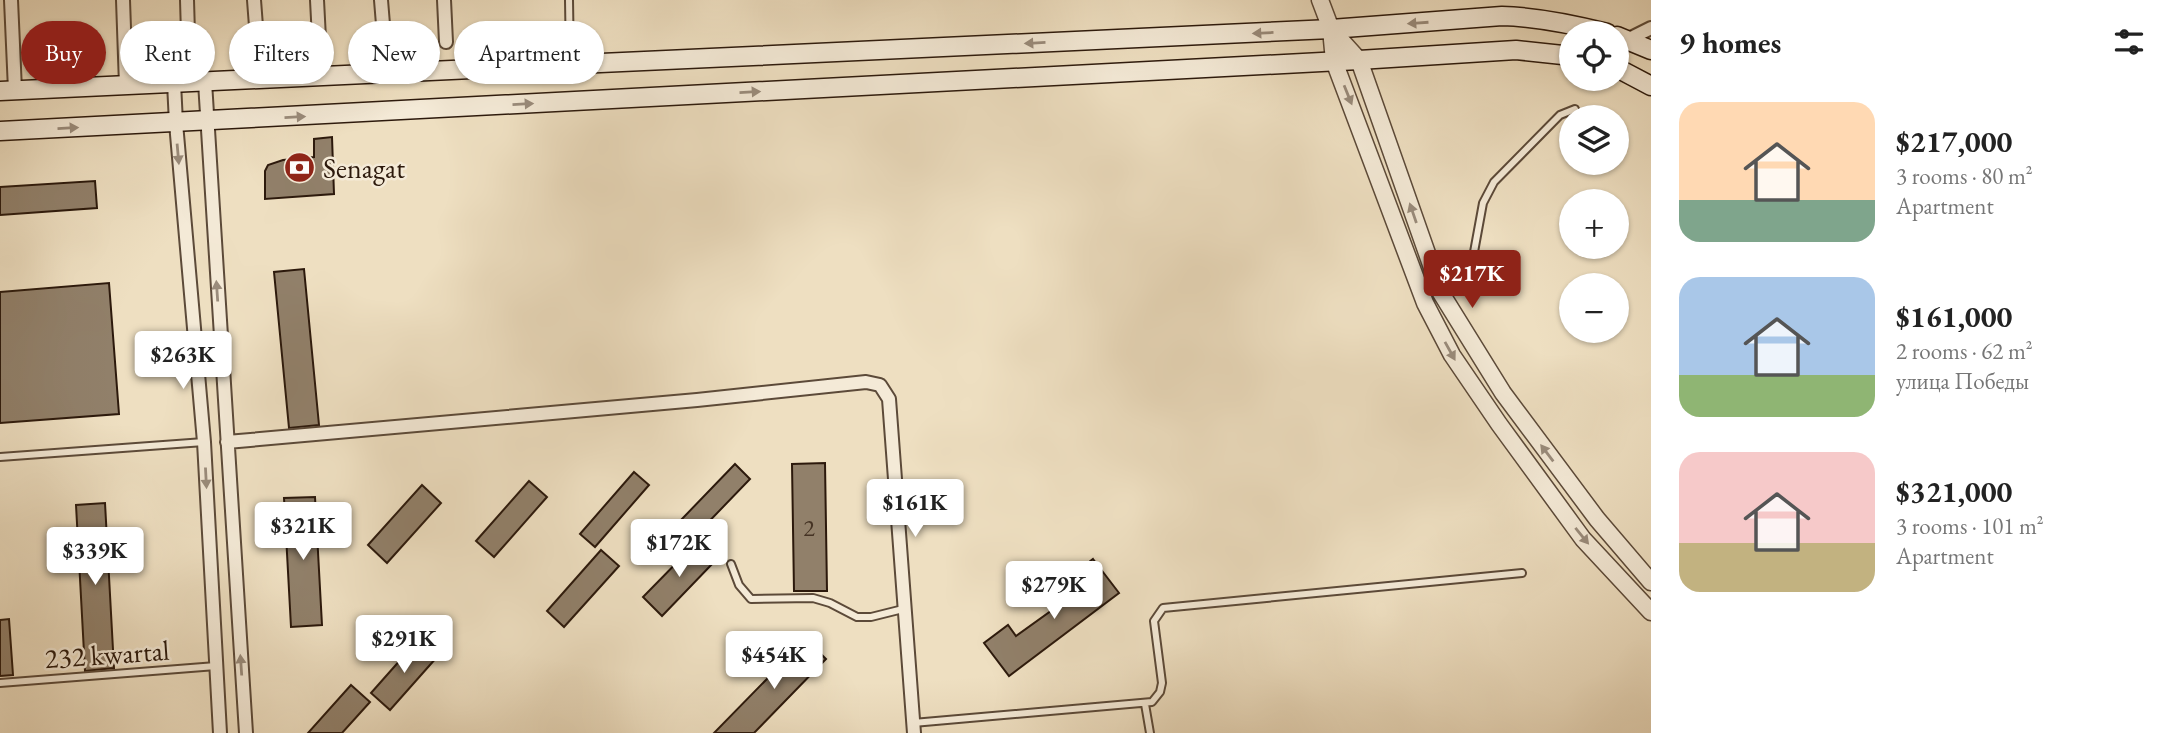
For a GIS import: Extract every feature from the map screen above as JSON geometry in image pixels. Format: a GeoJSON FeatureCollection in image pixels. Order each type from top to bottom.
{"type":"FeatureCollection","features":[{"type":"Feature","properties":{"kind":"main road"},"geometry":{"type":"LineString","coordinates":[[604,63],[1331,29],[1502,16],[1559,22]]}},
{"type":"Feature","properties":{"kind":"main road"},"geometry":{"type":"LineString","coordinates":[[1629,41],[1651,50]]}},
{"type":"Feature","properties":{"kind":"main road"},"geometry":{"type":"LineString","coordinates":[[0,131],[1516,50],[1559,55]]}},
{"type":"Feature","properties":{"kind":"main road"},"geometry":{"type":"LineString","coordinates":[[1629,74],[1651,86]]}},
{"type":"Feature","properties":{"kind":"main road"},"geometry":{"type":"LineString","coordinates":[[8,91],[150,84]]}},
{"type":"Feature","properties":{"kind":"street"},"geometry":{"type":"LineString","coordinates":[[8,91],[11,0]]}},
{"type":"Feature","properties":{"kind":"street"},"geometry":{"type":"LineString","coordinates":[[123,0],[126,85]]}},
{"type":"Feature","properties":{"kind":"street"},"geometry":{"type":"LineString","coordinates":[[187,0],[188,21]]}},
{"type":"Feature","properties":{"kind":"street"},"geometry":{"type":"LineString","coordinates":[[254,0],[256,21]]}},
{"type":"Feature","properties":{"kind":"street"},"geometry":{"type":"LineString","coordinates":[[317,0],[318,21]]}},
{"type":"Feature","properties":{"kind":"street"},"geometry":{"type":"LineString","coordinates":[[381,0],[383,21]]}},
{"type":"Feature","properties":{"kind":"street"},"geometry":{"type":"LineString","coordinates":[[444,0],[446,42]]}},
{"type":"Feature","properties":{"kind":"street"},"geometry":{"type":"LineString","coordinates":[[1320,0],[1331,29],[1334,61],[1425,303],[1452,355],[1583,538],[1651,612]]}},
{"type":"Feature","properties":{"kind":"street"},"geometry":{"type":"LineString","coordinates":[[1629,36],[1651,28]]}},
{"type":"Feature","properties":{"kind":"street"},"geometry":{"type":"LineString","coordinates":[[1331,29],[1359,60],[1441,293],[1503,393],[1597,519],[1651,582]]}},
{"type":"Feature","properties":{"kind":"street"},"geometry":{"type":"LineString","coordinates":[[174,84],[204,442],[220,733]]}},
{"type":"Feature","properties":{"kind":"street"},"geometry":{"type":"LineString","coordinates":[[205,84],[246,733]]}},
{"type":"Feature","properties":{"kind":"street"},"geometry":{"type":"LineString","coordinates":[[228,442],[866,382],[880,384],[889,399],[913,728]]}},
{"type":"Feature","properties":{"kind":"lane"},"geometry":{"type":"LineString","coordinates":[[569,0],[569,21]]}},
{"type":"Feature","properties":{"kind":"lane"},"geometry":{"type":"LineString","coordinates":[[1441,293],[1474,253],[1483,203],[1493,181],[1559,116]]}},
{"type":"Feature","properties":{"kind":"lane"},"geometry":{"type":"LineString","coordinates":[[0,457],[204,442]]}},
{"type":"Feature","properties":{"kind":"lane"},"geometry":{"type":"LineString","coordinates":[[731,564],[739,585],[751,599],[813,598],[830,603],[857,617],[871,617],[903,609]]}},
{"type":"Feature","properties":{"kind":"lane"},"geometry":{"type":"LineString","coordinates":[[913,728],[1145,704],[1156,698],[1162,683],[1154,621],[1163,608],[1522,573]]}},
{"type":"Feature","properties":{"kind":"lane","name":"232 kwartal"},"geometry":{"type":"LineString","coordinates":[[0,683],[216,666]]}},
{"type":"Feature","properties":{"kind":"lane"},"geometry":{"type":"LineString","coordinates":[[1145,704],[1150,733]]}},
{"type":"Feature","properties":{"kind":"building","name":"Senagat"},"geometry":{"type":"Polygon","coordinates":[[[332,137],[334,194],[265,199],[265,171],[268,165],[283,160],[314,157],[314,139],[332,137]]]}},
{"type":"Feature","properties":{"kind":"building"},"geometry":{"type":"Polygon","coordinates":[[[95,181],[97,208],[0,215],[0,187],[95,181]]]}},
{"type":"Feature","properties":{"kind":"building"},"geometry":{"type":"Polygon","coordinates":[[[304,269],[319,425],[289,428],[274,272],[304,269]]]}},
{"type":"Feature","properties":{"kind":"building"},"geometry":{"type":"Polygon","coordinates":[[[109,283],[119,414],[0,423],[0,292],[109,283]]]}},
{"type":"Feature","properties":{"kind":"building"},"geometry":{"type":"Polygon","coordinates":[[[825,463],[827,591],[794,591],[792,464],[825,463]]]}},
{"type":"Feature","properties":{"kind":"building"},"geometry":{"type":"Polygon","coordinates":[[[735,464],[750,479],[695,536],[680,521],[735,464]]]}},
{"type":"Feature","properties":{"kind":"building"},"geometry":{"type":"Polygon","coordinates":[[[634,472],[649,485],[595,547],[580,534],[634,472]]]}},
{"type":"Feature","properties":{"kind":"building"},"geometry":{"type":"Polygon","coordinates":[[[529,481],[547,497],[494,557],[476,541],[529,481]]]}},
{"type":"Feature","properties":{"kind":"building"},"geometry":{"type":"Polygon","coordinates":[[[422,485],[441,503],[387,563],[368,545],[422,485]]]}},
{"type":"Feature","properties":{"kind":"building"},"geometry":{"type":"Polygon","coordinates":[[[315,497],[322,625],[291,627],[284,498],[315,497]]]}},
{"type":"Feature","properties":{"kind":"building"},"geometry":{"type":"Polygon","coordinates":[[[105,503],[114,668],[85,671],[76,505],[105,503]]]}},
{"type":"Feature","properties":{"kind":"building"},"geometry":{"type":"Polygon","coordinates":[[[696,543],[715,561],[662,616],[643,597],[696,543]]]}},
{"type":"Feature","properties":{"kind":"building"},"geometry":{"type":"Polygon","coordinates":[[[601,550],[619,566],[564,627],[547,611],[601,550]]]}},
{"type":"Feature","properties":{"kind":"building"},"geometry":{"type":"Polygon","coordinates":[[[1093,559],[1119,593],[1009,676],[984,643],[1008,625],[1016,636],[1080,590],[1070,577],[1093,559]]]}},
{"type":"Feature","properties":{"kind":"building"},"geometry":{"type":"Polygon","coordinates":[[[9,619],[13,675],[0,676],[0,620],[9,619]]]}},
{"type":"Feature","properties":{"kind":"building"},"geometry":{"type":"Polygon","coordinates":[[[806,639],[826,659],[754,733],[714,733],[806,639]]]}},
{"type":"Feature","properties":{"kind":"building"},"geometry":{"type":"Polygon","coordinates":[[[418,640],[437,657],[390,710],[371,693],[418,640]]]}},
{"type":"Feature","properties":{"kind":"building"},"geometry":{"type":"Polygon","coordinates":[[[351,685],[370,702],[342,733],[308,733],[351,685]]]}},
{"type":"Feature","properties":{"kind":"place","name":"Senagat"},"geometry":{"type":"Point","coordinates":[300,168]}}]}
